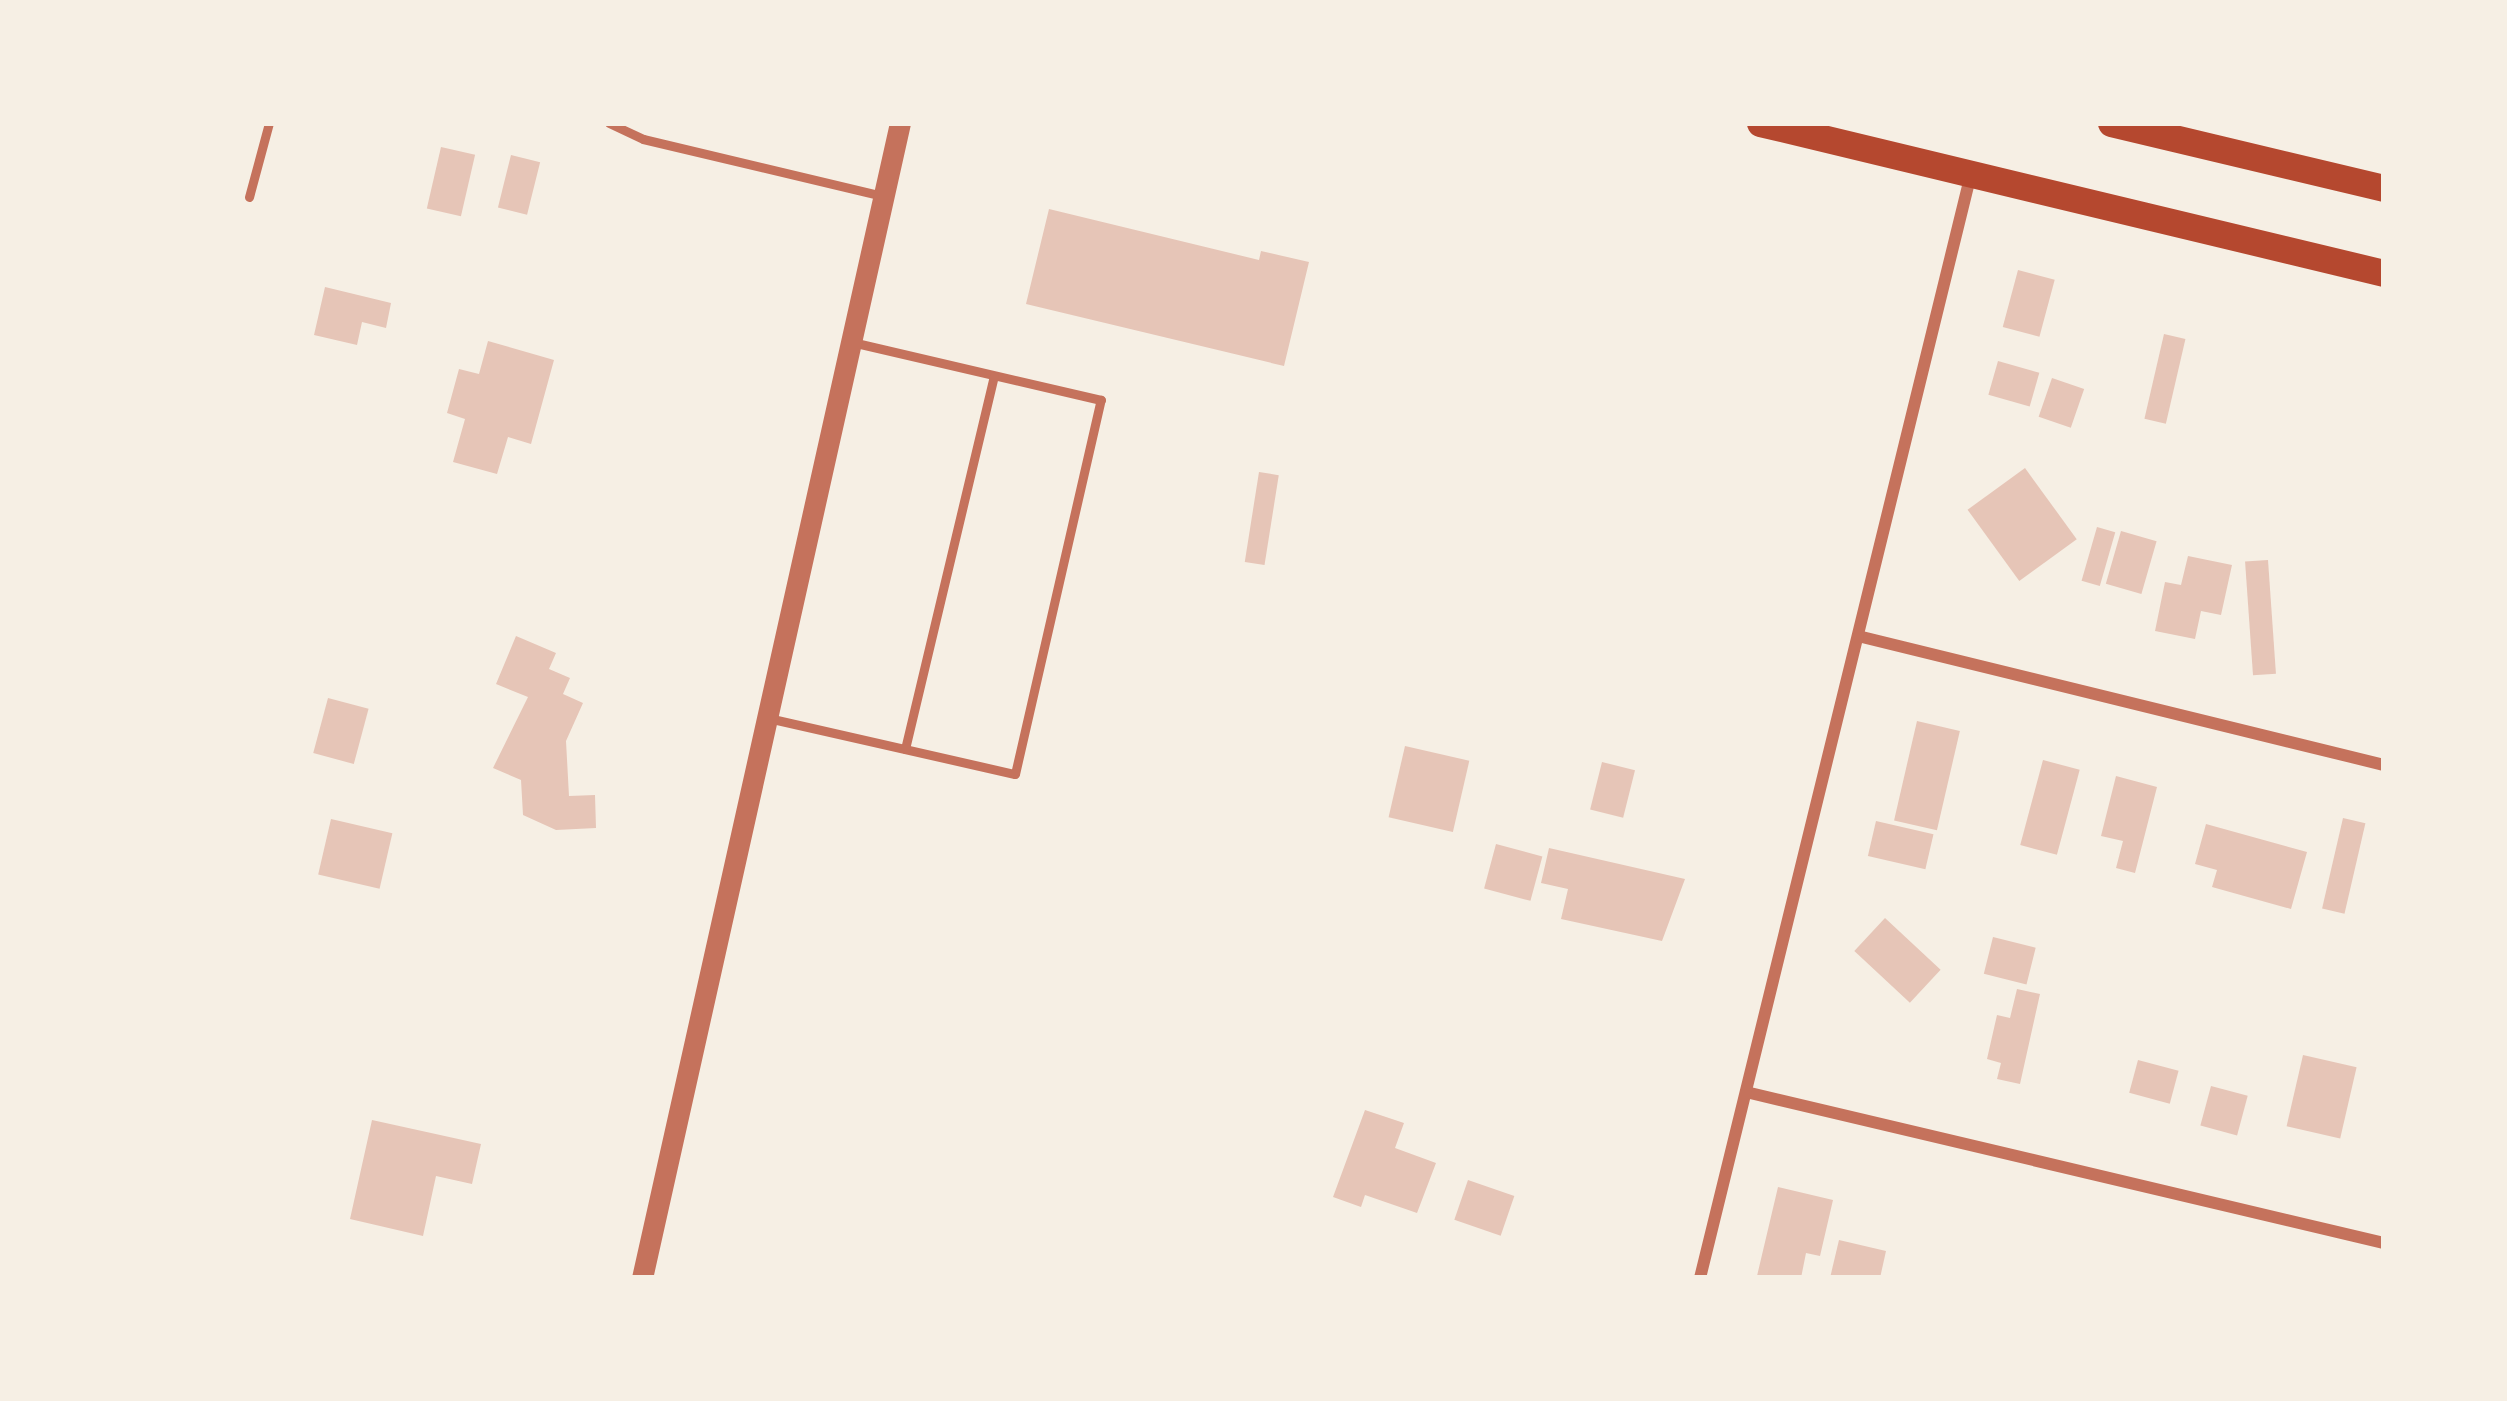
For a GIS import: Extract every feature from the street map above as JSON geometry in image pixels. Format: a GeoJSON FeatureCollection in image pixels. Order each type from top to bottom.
{"type":"FeatureCollection","features":[{"type":"Feature","properties":{"kind":"main road"},"geometry":{"type":"LineString","coordinates":[[1760,123],[2384,273]]}},
{"type":"Feature","properties":{"kind":"main road"},"geometry":{"type":"LineString","coordinates":[[2111,123],[2384,188]]}},
{"type":"Feature","properties":{"kind":"street"},"geometry":{"type":"LineString","coordinates":[[642,1278],[900,123]]}},
{"type":"Feature","properties":{"kind":"street"},"geometry":{"type":"LineString","coordinates":[[1700,1278],[1971,175]]}},
{"type":"Feature","properties":{"kind":"street"},"geometry":{"type":"LineString","coordinates":[[1858,636],[2384,765]]}},
{"type":"Feature","properties":{"kind":"street"},"geometry":{"type":"LineString","coordinates":[[1746,1092],[2384,1243]]}},
{"type":"Feature","properties":{"kind":"lane"},"geometry":{"type":"LineString","coordinates":[[249,197],[269,123]]}},
{"type":"Feature","properties":{"kind":"lane"},"geometry":{"type":"LineString","coordinates":[[609,123],[643,139],[884,196]]}},
{"type":"Feature","properties":{"kind":"lane"},"geometry":{"type":"LineString","coordinates":[[768,718],[1015,774],[1101,400],[851,342]]}},
{"type":"Feature","properties":{"kind":"lane"},"geometry":{"type":"LineString","coordinates":[[905,749],[994,376]]}},
{"type":"Feature","properties":{"kind":"building"},"geometry":{"type":"Polygon","coordinates":[[[441,147],[475,155],[461,216],[427,208],[441,147]]]}},
{"type":"Feature","properties":{"kind":"building"},"geometry":{"type":"Polygon","coordinates":[[[511,155],[540,162],[527,215],[498,207],[511,155]]]}},
{"type":"Feature","properties":{"kind":"building"},"geometry":{"type":"Polygon","coordinates":[[[1049,209],[1259,260],[1261,251],[1309,262],[1284,366],[1026,304],[1049,209]]]}},
{"type":"Feature","properties":{"kind":"building"},"geometry":{"type":"Polygon","coordinates":[[[2018,270],[2055,280],[2039,337],[2003,327],[2018,270]]]}},
{"type":"Feature","properties":{"kind":"building"},"geometry":{"type":"Polygon","coordinates":[[[325,287],[391,303],[386,328],[362,322],[357,345],[314,335],[325,287]]]}},
{"type":"Feature","properties":{"kind":"building"},"geometry":{"type":"Polygon","coordinates":[[[2164,334],[2185,339],[2166,424],[2144,419],[2164,334]]]}},
{"type":"Feature","properties":{"kind":"building"},"geometry":{"type":"Polygon","coordinates":[[[488,341],[554,360],[531,444],[508,437],[497,474],[453,462],[465,419],[447,413],[459,369],[479,374],[488,341]]]}},
{"type":"Feature","properties":{"kind":"building"},"geometry":{"type":"Polygon","coordinates":[[[1998,361],[2039,373],[2030,406],[1988,395],[1998,361]]]}},
{"type":"Feature","properties":{"kind":"building"},"geometry":{"type":"Polygon","coordinates":[[[2052,378],[2084,389],[2071,428],[2039,417],[2052,378]]]}},
{"type":"Feature","properties":{"kind":"building"},"geometry":{"type":"Polygon","coordinates":[[[2025,468],[2077,539],[2019,581],[1968,510],[2025,468]]]}},
{"type":"Feature","properties":{"kind":"building"},"geometry":{"type":"Polygon","coordinates":[[[1259,472],[1279,475],[1265,565],[1245,562],[1259,472]]]}},
{"type":"Feature","properties":{"kind":"building"},"geometry":{"type":"Polygon","coordinates":[[[2097,527],[2115,532],[2100,586],[2082,581],[2097,527]]]}},
{"type":"Feature","properties":{"kind":"building"},"geometry":{"type":"Polygon","coordinates":[[[2121,531],[2157,541],[2141,594],[2106,584],[2121,531]]]}},
{"type":"Feature","properties":{"kind":"building"},"geometry":{"type":"Polygon","coordinates":[[[2188,556],[2232,565],[2221,615],[2201,611],[2195,639],[2155,631],[2165,582],[2181,585],[2188,556]]]}},
{"type":"Feature","properties":{"kind":"building"},"geometry":{"type":"Polygon","coordinates":[[[2268,560],[2276,674],[2253,675],[2245,562],[2268,560]]]}},
{"type":"Feature","properties":{"kind":"building"},"geometry":{"type":"Polygon","coordinates":[[[516,636],[556,653],[549,669],[570,678],[563,694],[583,703],[566,741],[569,796],[595,795],[596,828],[556,830],[523,815],[521,780],[493,768],[528,697],[496,684],[516,636]]]}},
{"type":"Feature","properties":{"kind":"building"},"geometry":{"type":"Polygon","coordinates":[[[328,698],[369,709],[354,764],[313,753],[328,698]]]}},
{"type":"Feature","properties":{"kind":"building"},"geometry":{"type":"Polygon","coordinates":[[[1917,721],[1960,731],[1937,830],[1894,820],[1917,721]]]}},
{"type":"Feature","properties":{"kind":"building"},"geometry":{"type":"Polygon","coordinates":[[[1405,746],[1469,761],[1453,832],[1389,817],[1405,746]]]}},
{"type":"Feature","properties":{"kind":"building"},"geometry":{"type":"Polygon","coordinates":[[[2043,760],[2080,770],[2057,855],[2020,845],[2043,760]]]}},
{"type":"Feature","properties":{"kind":"building"},"geometry":{"type":"Polygon","coordinates":[[[1602,762],[1635,770],[1623,818],[1590,810],[1602,762]]]}},
{"type":"Feature","properties":{"kind":"building"},"geometry":{"type":"Polygon","coordinates":[[[2116,776],[2157,787],[2135,873],[2116,868],[2123,841],[2101,836],[2116,776]]]}},
{"type":"Feature","properties":{"kind":"building"},"geometry":{"type":"Polygon","coordinates":[[[2343,818],[2365,823],[2344,914],[2322,909],[2343,818]]]}},
{"type":"Feature","properties":{"kind":"building"},"geometry":{"type":"Polygon","coordinates":[[[331,819],[392,833],[380,889],[318,875],[331,819]]]}},
{"type":"Feature","properties":{"kind":"building"},"geometry":{"type":"Polygon","coordinates":[[[1876,821],[1933,834],[1925,869],[1868,856],[1876,821]]]}},
{"type":"Feature","properties":{"kind":"building"},"geometry":{"type":"Polygon","coordinates":[[[2206,824],[2307,852],[2291,909],[2212,887],[2217,870],[2195,864],[2206,824]]]}},
{"type":"Feature","properties":{"kind":"building"},"geometry":{"type":"Polygon","coordinates":[[[1496,844],[1542,856],[1530,901],[1484,888],[1496,844]]]}},
{"type":"Feature","properties":{"kind":"building"},"geometry":{"type":"Polygon","coordinates":[[[1549,848],[1685,879],[1662,941],[1561,919],[1568,889],[1541,883],[1549,848]]]}},
{"type":"Feature","properties":{"kind":"building"},"geometry":{"type":"Polygon","coordinates":[[[1885,918],[1941,970],[1910,1003],[1854,951],[1885,918]]]}},
{"type":"Feature","properties":{"kind":"building"},"geometry":{"type":"Polygon","coordinates":[[[1993,937],[2036,948],[2026,985],[1984,974],[1993,937]]]}},
{"type":"Feature","properties":{"kind":"building"},"geometry":{"type":"Polygon","coordinates":[[[2017,989],[2040,994],[2020,1084],[1997,1079],[2001,1063],[1987,1059],[1997,1015],[2010,1018],[2017,989]]]}},
{"type":"Feature","properties":{"kind":"building"},"geometry":{"type":"Polygon","coordinates":[[[2303,1055],[2357,1067],[2340,1139],[2287,1126],[2303,1055]]]}},
{"type":"Feature","properties":{"kind":"building"},"geometry":{"type":"Polygon","coordinates":[[[2138,1060],[2179,1071],[2170,1104],[2129,1093],[2138,1060]]]}},
{"type":"Feature","properties":{"kind":"building"},"geometry":{"type":"Polygon","coordinates":[[[2211,1086],[2248,1096],[2237,1135],[2200,1126],[2211,1086]]]}},
{"type":"Feature","properties":{"kind":"building"},"geometry":{"type":"Polygon","coordinates":[[[1365,1110],[1404,1123],[1395,1148],[1436,1163],[1417,1213],[1365,1195],[1361,1207],[1333,1197],[1365,1110]]]}},
{"type":"Feature","properties":{"kind":"building"},"geometry":{"type":"Polygon","coordinates":[[[372,1120],[481,1144],[472,1184],[436,1176],[423,1236],[350,1219],[372,1120]]]}},
{"type":"Feature","properties":{"kind":"building"},"geometry":{"type":"Polygon","coordinates":[[[1468,1180],[1514,1196],[1501,1236],[1454,1220],[1468,1180]]]}},
{"type":"Feature","properties":{"kind":"building"},"geometry":{"type":"Polygon","coordinates":[[[1778,1187],[1833,1200],[1820,1256],[1806,1253],[1801,1278],[1757,1276],[1778,1187]]]}},
{"type":"Feature","properties":{"kind":"building"},"geometry":{"type":"Polygon","coordinates":[[[1839,1240],[1886,1251],[1880,1278],[1830,1278],[1839,1240]]]}}]}
